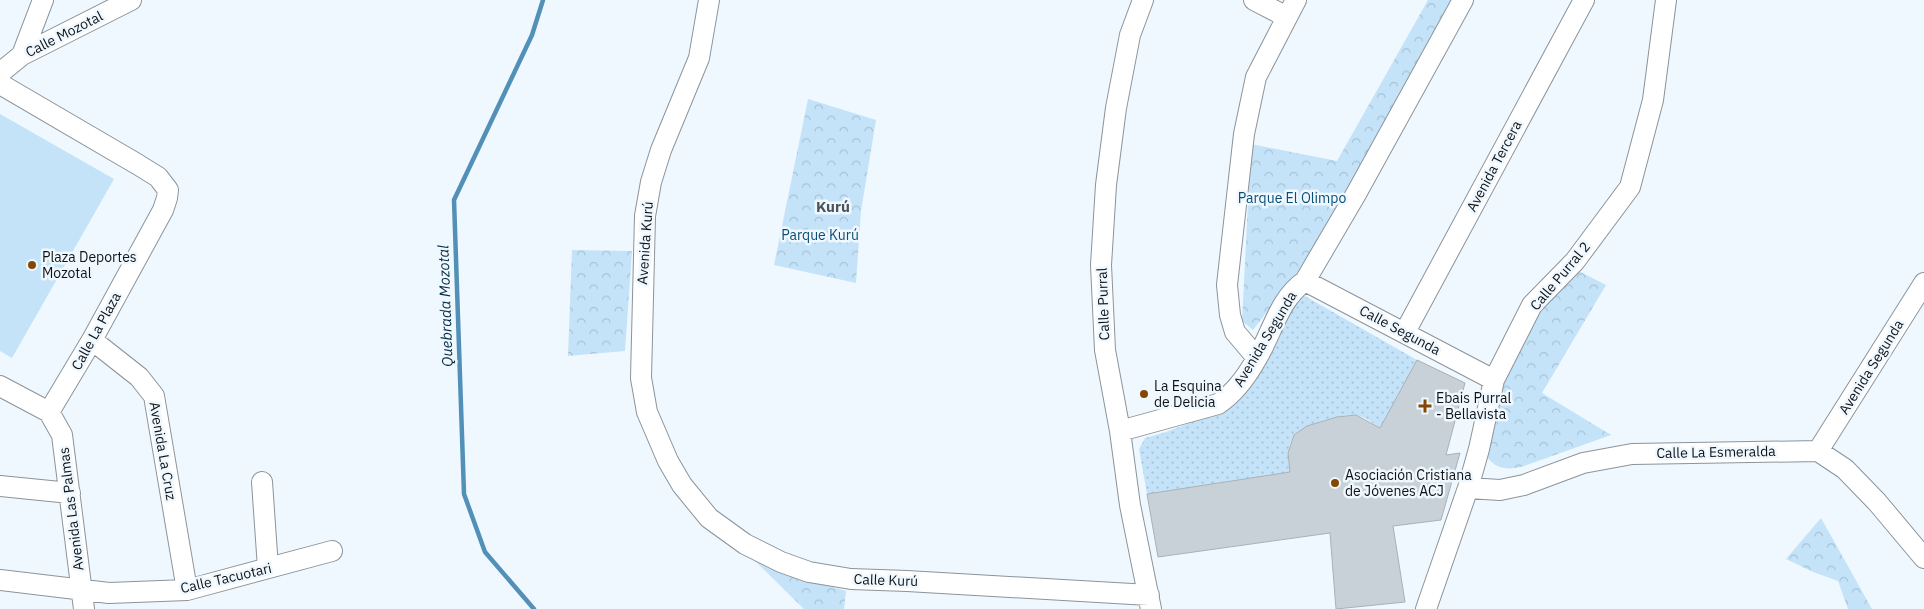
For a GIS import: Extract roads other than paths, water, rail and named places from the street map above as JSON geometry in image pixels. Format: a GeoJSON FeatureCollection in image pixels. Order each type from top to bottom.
{"type":"FeatureCollection","features":[{"type":"Feature","properties":{"kind":"street"},"geometry":{"type":"LineString","coordinates":[[22,55],[43,0]]}},
{"type":"Feature","properties":{"kind":"street","name":"Calle Mozotal"},"geometry":{"type":"LineString","coordinates":[[0,73],[22,55],[131,0]]}},
{"type":"Feature","properties":{"kind":"street","name":"Avenida Kurú"},"geometry":{"type":"LineString","coordinates":[[668,461],[647,412],[640,378],[645,216],[651,182],[661,150],[699,58],[709,0]]}},
{"type":"Feature","properties":{"kind":"street","name":"Calle Purral"},"geometry":{"type":"LineString","coordinates":[[1143,0],[1130,35],[1116,108],[1106,185],[1101,265],[1105,350],[1120,431],[1130,505],[1150,602]]}},
{"type":"Feature","properties":{"kind":"street"},"geometry":{"type":"LineString","coordinates":[[1254,0],[1291,9],[1256,77],[1244,134],[1227,285],[1234,332],[1257,358]]}},
{"type":"Feature","properties":{"kind":"street","name":"Avenida Segunda"},"geometry":{"type":"LineString","coordinates":[[1120,431],[1218,404],[1230,396],[1257,358],[1285,300],[1294,288],[1305,281],[1356,194],[1462,0]]}},
{"type":"Feature","properties":{"kind":"street","name":"Avenida Tercera"},"geometry":{"type":"LineString","coordinates":[[1404,332],[1584,0]]}},
{"type":"Feature","properties":{"kind":"street","name":"Calle Purral 2"},"geometry":{"type":"LineString","coordinates":[[1426,609],[1468,488],[1479,449],[1494,380],[1532,305],[1575,261],[1630,187],[1653,100],[1665,0]]}},
{"type":"Feature","properties":{"kind":"street","name":"Calle La Plaza"},"geometry":{"type":"LineString","coordinates":[[0,84],[137,164],[158,178],[168,190],[163,210],[92,340],[49,412]]}},
{"type":"Feature","properties":{"kind":"street","name":"Calle Segunda"},"geometry":{"type":"LineString","coordinates":[[1305,281],[1494,380]]}},
{"type":"Feature","properties":{"kind":"street","name":"Avenida Segunda"},"geometry":{"type":"LineString","coordinates":[[1818,451],[1924,283]]}},
{"type":"Feature","properties":{"kind":"street","name":"Avenida La Cruz"},"geometry":{"type":"LineString","coordinates":[[92,340],[139,377],[154,396],[188,590]]}},
{"type":"Feature","properties":{"kind":"street"},"geometry":{"type":"LineString","coordinates":[[0,386],[49,412]]}},
{"type":"Feature","properties":{"kind":"street","name":"Avenida Las Palmas"},"geometry":{"type":"LineString","coordinates":[[49,412],[62,435],[84,609]]}},
{"type":"Feature","properties":{"kind":"street"},"geometry":{"type":"LineString","coordinates":[[1818,451],[1845,469],[1877,502],[1924,558]]}},
{"type":"Feature","properties":{"kind":"street","name":"Calle La Esmeralda"},"geometry":{"type":"LineString","coordinates":[[1468,488],[1500,490],[1524,485],[1583,463],[1632,454],[1818,451]]}},
{"type":"Feature","properties":{"kind":"street","name":"Calle Kurú"},"geometry":{"type":"LineString","coordinates":[[668,461],[682,485],[709,518],[745,544],[781,562],[809,572],[852,580],[915,581],[1150,602]]}},
{"type":"Feature","properties":{"kind":"street"},"geometry":{"type":"LineString","coordinates":[[262,482],[268,568]]}},
{"type":"Feature","properties":{"kind":"street"},"geometry":{"type":"LineString","coordinates":[[0,486],[70,493]]}},
{"type":"Feature","properties":{"kind":"street","name":"Calle Tacuotari"},"geometry":{"type":"LineString","coordinates":[[0,580],[109,593],[188,590],[332,551]]}},
{"type":"Feature","properties":{"kind":"waterway","name":"Quebrada Mozotal"},"geometry":{"type":"LineString","coordinates":[[534,609],[485,552],[464,494],[454,200],[532,35],[543,0]]}},
{"type":"Feature","properties":{"kind":"place","name":"Plaza Deportes Mozotal"},"geometry":{"type":"Point","coordinates":[32,265]}},
{"type":"Feature","properties":{"kind":"place","name":"La Esquina de Delicia"},"geometry":{"type":"Point","coordinates":[1144,394]}},
{"type":"Feature","properties":{"kind":"place","name":"Ebais Purral - Bellavista"},"geometry":{"type":"Point","coordinates":[1425,406]}},
{"type":"Feature","properties":{"kind":"place","name":"Asociación Cristiana de Jóvenes ACJ"},"geometry":{"type":"Point","coordinates":[1335,483]}},
{"type":"Feature","properties":{"kind":"district","name":"Kurú"},"geometry":{"type":"Point","coordinates":[833,206]}},
{"type":"Feature","properties":{"kind":"park label","name":"Parque El Olimpo"},"geometry":{"type":"Point","coordinates":[1292,198]}},
{"type":"Feature","properties":{"kind":"park label","name":"Parque Kurú"},"geometry":{"type":"Point","coordinates":[820,235]}}]}
